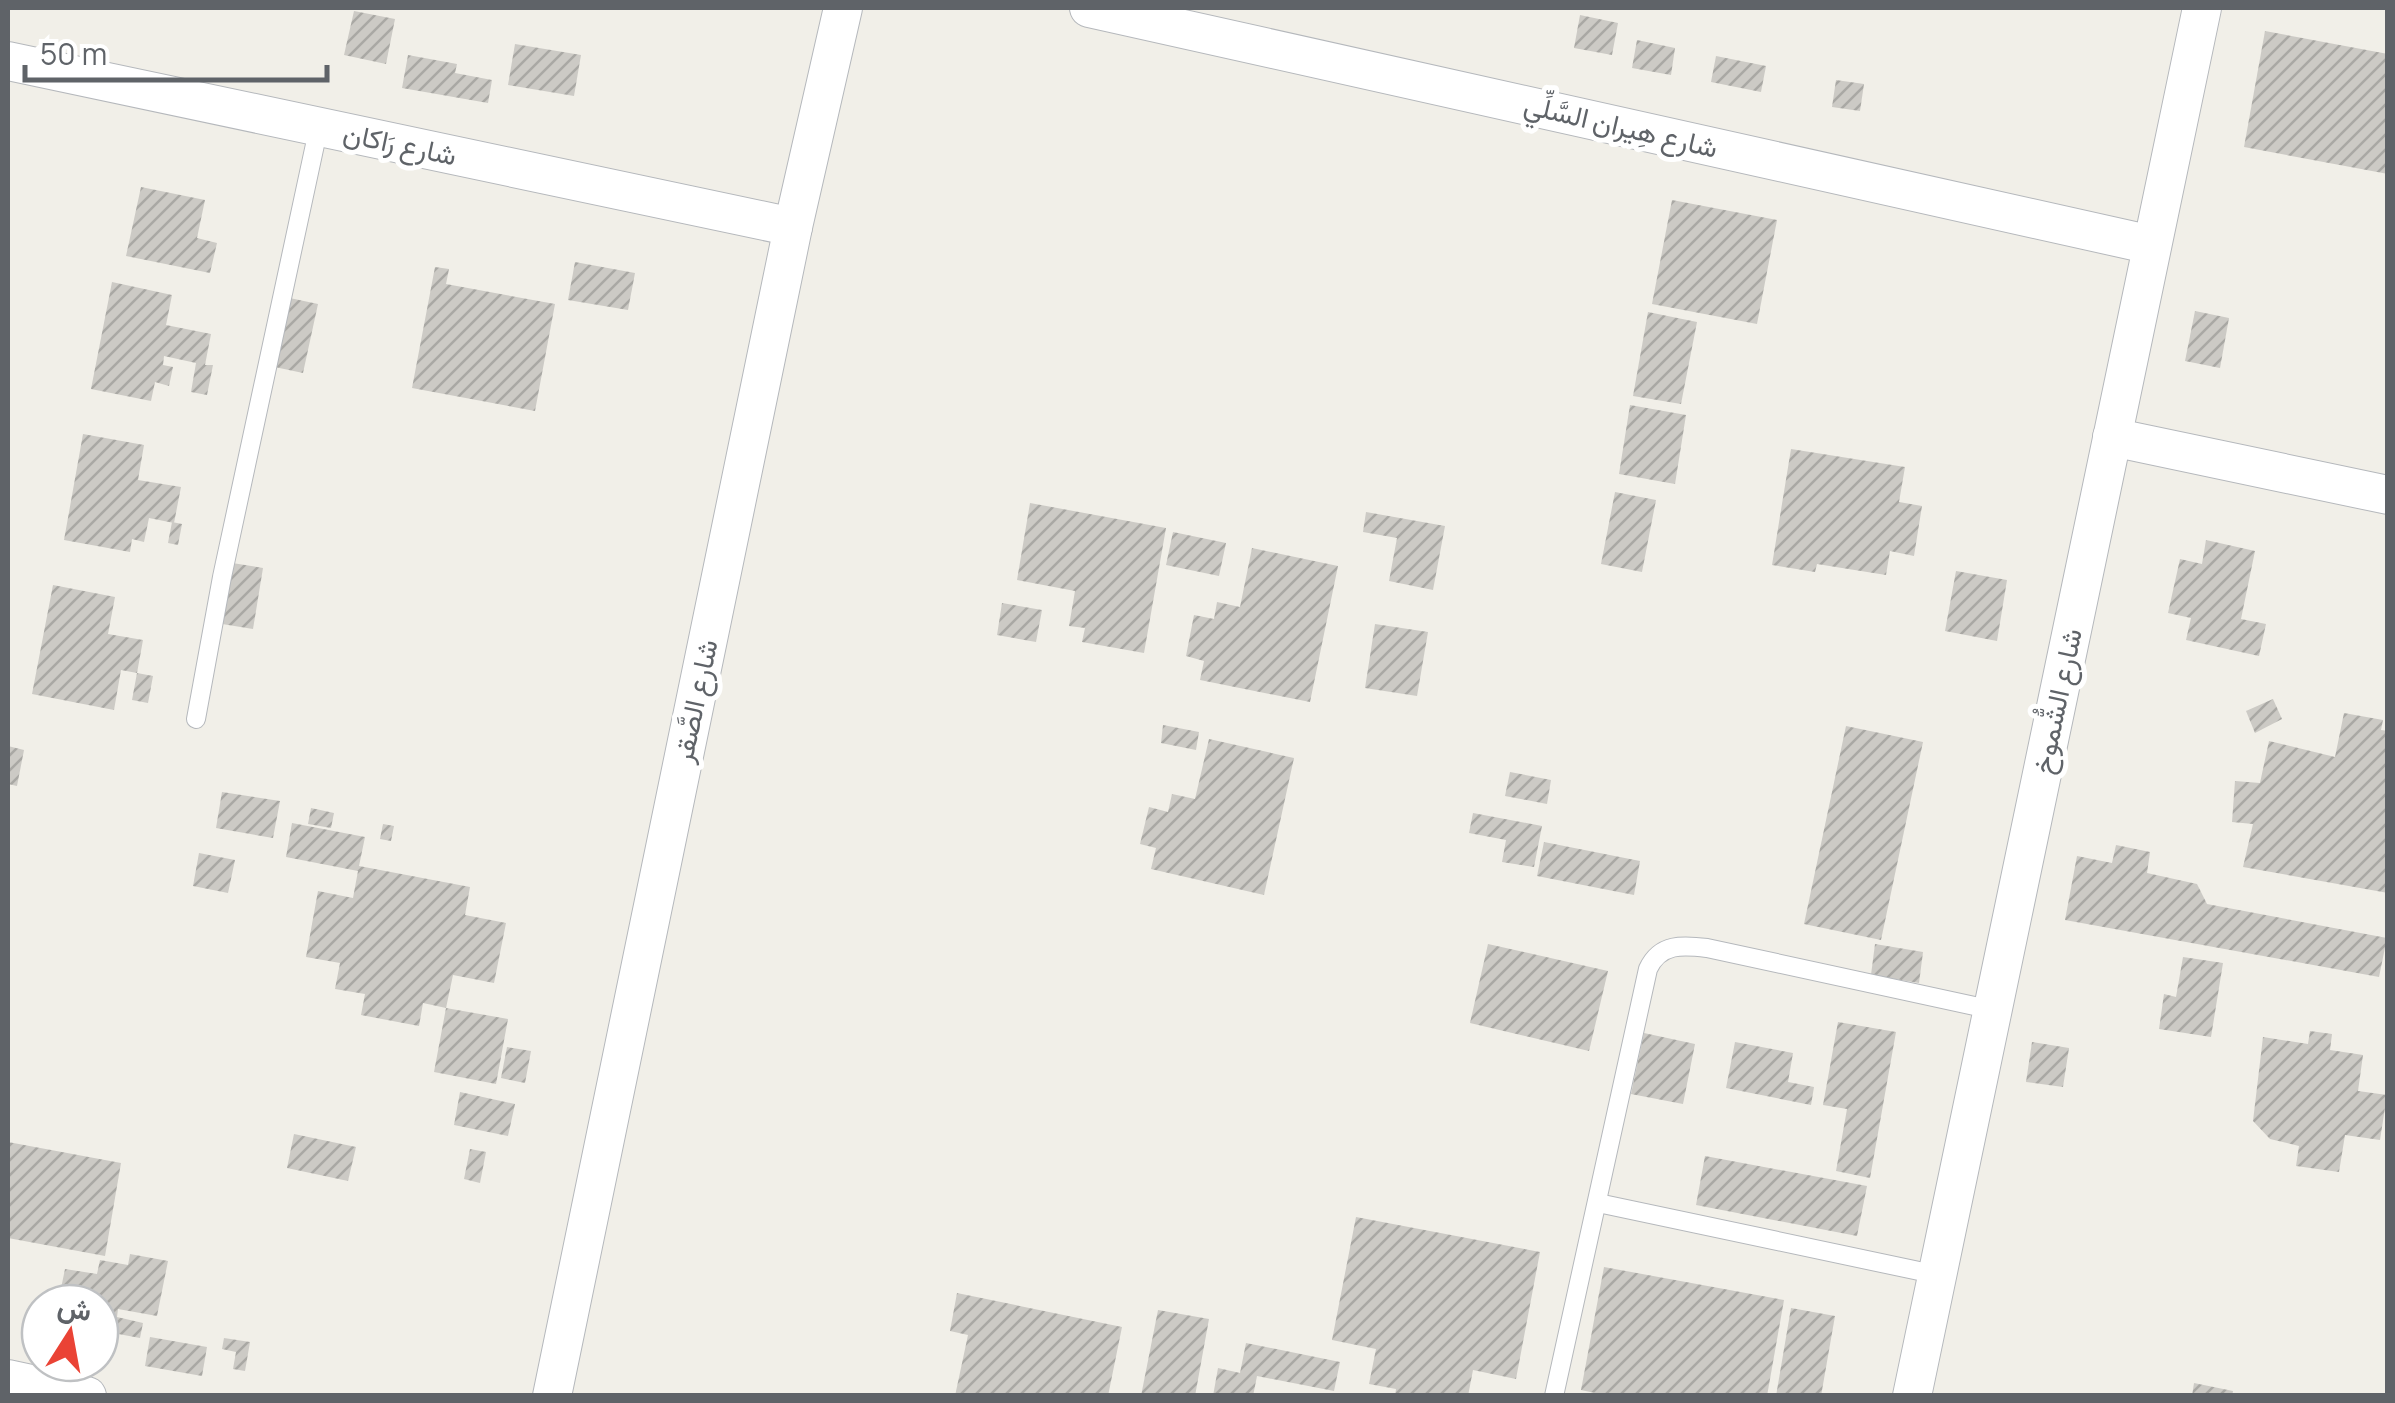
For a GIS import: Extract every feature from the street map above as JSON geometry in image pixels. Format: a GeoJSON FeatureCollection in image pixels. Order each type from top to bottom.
{"type":"FeatureCollection","features":[{"type":"Feature","properties":{"kind":"street","name":"شارع الصَّقر"},"geometry":{"type":"LineString","coordinates":[[552,1396],[793,228],[843,8]]}},
{"type":"Feature","properties":{"kind":"street","name":"شارع هِيران السَّلِّي"},"geometry":{"type":"LineString","coordinates":[[1089,8],[2152,245]]}},
{"type":"Feature","properties":{"kind":"street","name":"شارع الشُّموخ"},"geometry":{"type":"LineString","coordinates":[[1912,1396],[2202,8]]}},
{"type":"Feature","properties":{"kind":"street","name":"شارع رَاكان"},"geometry":{"type":"LineString","coordinates":[[8,60],[793,228]]}},
{"type":"Feature","properties":{"kind":"street"},"geometry":{"type":"LineString","coordinates":[[2112,438],[2388,495]]}},
{"type":"Feature","properties":{"kind":"street"},"geometry":{"type":"LineString","coordinates":[[8,1378],[87,1396]]}},
{"type":"Feature","properties":{"kind":"lane"},"geometry":{"type":"LineString","coordinates":[[196,719],[222,577],[319,126]]}},
{"type":"Feature","properties":{"kind":"lane"},"geometry":{"type":"LineString","coordinates":[[1554,1396],[1652,960],[1666,949],[1686,945],[1707,948],[1993,1010]]}},
{"type":"Feature","properties":{"kind":"lane"},"geometry":{"type":"LineString","coordinates":[[1598,1203],[1938,1275]]}},
{"type":"Feature","properties":{"kind":"building"},"geometry":{"type":"Polygon","coordinates":[[[354,11],[395,19],[386,64],[344,55],[354,11]]]}},
{"type":"Feature","properties":{"kind":"building"},"geometry":{"type":"Polygon","coordinates":[[[1580,15],[1618,23],[1612,55],[1574,48],[1580,15]]]}},
{"type":"Feature","properties":{"kind":"building"},"geometry":{"type":"Polygon","coordinates":[[[2265,31],[2388,54],[2388,174],[2244,147],[2265,31]]]}},
{"type":"Feature","properties":{"kind":"building"},"geometry":{"type":"Polygon","coordinates":[[[1637,40],[1675,48],[1671,75],[1632,68],[1637,40]]]}},
{"type":"Feature","properties":{"kind":"building"},"geometry":{"type":"Polygon","coordinates":[[[515,44],[581,55],[574,96],[508,85],[515,44]]]}},
{"type":"Feature","properties":{"kind":"building"},"geometry":{"type":"Polygon","coordinates":[[[408,55],[457,64],[455,73],[492,80],[488,103],[402,88],[408,55]]]}},
{"type":"Feature","properties":{"kind":"building"},"geometry":{"type":"Polygon","coordinates":[[[1716,56],[1766,66],[1761,92],[1711,82],[1716,56]]]}},
{"type":"Feature","properties":{"kind":"building"},"geometry":{"type":"Polygon","coordinates":[[[1836,80],[1864,84],[1860,111],[1832,107],[1836,80]]]}},
{"type":"Feature","properties":{"kind":"building"},"geometry":{"type":"Polygon","coordinates":[[[141,187],[205,200],[197,238],[217,243],[210,273],[126,256],[141,187]]]}},
{"type":"Feature","properties":{"kind":"building"},"geometry":{"type":"Polygon","coordinates":[[[1672,200],[1777,220],[1757,324],[1652,304],[1672,200]]]}},
{"type":"Feature","properties":{"kind":"building"},"geometry":{"type":"Polygon","coordinates":[[[575,262],[635,273],[628,310],[568,300],[575,262]]]}},
{"type":"Feature","properties":{"kind":"building"},"geometry":{"type":"Polygon","coordinates":[[[435,267],[449,269],[446,284],[555,304],[535,411],[412,388],[435,267]]]}},
{"type":"Feature","properties":{"kind":"building"},"geometry":{"type":"Polygon","coordinates":[[[112,282],[172,295],[166,325],[211,334],[205,365],[213,365],[207,395],[191,392],[196,363],[164,356],[163,365],[173,367],[169,386],[155,382],[151,401],[91,389],[112,282]]]}},
{"type":"Feature","properties":{"kind":"building"},"geometry":{"type":"Polygon","coordinates":[[[285,297],[318,304],[303,373],[270,366],[285,297]]]}},
{"type":"Feature","properties":{"kind":"building"},"geometry":{"type":"Polygon","coordinates":[[[2195,311],[2229,318],[2220,368],[2185,361],[2195,311]]]}},
{"type":"Feature","properties":{"kind":"building"},"geometry":{"type":"Polygon","coordinates":[[[1648,312],[1697,322],[1681,404],[1633,396],[1648,312]]]}},
{"type":"Feature","properties":{"kind":"building"},"geometry":{"type":"Polygon","coordinates":[[[1630,405],[1686,415],[1675,484],[1619,474],[1630,405]]]}},
{"type":"Feature","properties":{"kind":"building"},"geometry":{"type":"Polygon","coordinates":[[[83,434],[144,445],[138,480],[181,487],[174,523],[149,518],[144,542],[132,539],[130,552],[64,540],[83,434]]]}},
{"type":"Feature","properties":{"kind":"building"},"geometry":{"type":"Polygon","coordinates":[[[1791,449],[1905,467],[1899,502],[1922,506],[1914,556],[1890,551],[1886,575],[1817,564],[1815,572],[1772,565],[1791,449]]]}},
{"type":"Feature","properties":{"kind":"building"},"geometry":{"type":"Polygon","coordinates":[[[1615,492],[1656,500],[1642,572],[1601,564],[1615,492]]]}},
{"type":"Feature","properties":{"kind":"building"},"geometry":{"type":"Polygon","coordinates":[[[1030,503],[1166,528],[1144,653],[1082,642],[1085,628],[1069,626],[1075,591],[1017,580],[1030,503]]]}},
{"type":"Feature","properties":{"kind":"building"},"geometry":{"type":"Polygon","coordinates":[[[1366,512],[1445,526],[1433,590],[1389,581],[1397,538],[1363,532],[1366,512]]]}},
{"type":"Feature","properties":{"kind":"building"},"geometry":{"type":"Polygon","coordinates":[[[172,522],[182,524],[178,545],[168,543],[172,522]]]}},
{"type":"Feature","properties":{"kind":"building"},"geometry":{"type":"Polygon","coordinates":[[[1173,532],[1226,543],[1219,576],[1166,565],[1173,532]]]}},
{"type":"Feature","properties":{"kind":"building"},"geometry":{"type":"Polygon","coordinates":[[[2206,540],[2255,551],[2241,619],[2266,624],[2259,656],[2186,640],[2191,618],[2168,613],[2180,559],[2202,564],[2206,540]]]}},
{"type":"Feature","properties":{"kind":"building"},"geometry":{"type":"Polygon","coordinates":[[[1252,548],[1338,566],[1310,702],[1200,680],[1204,661],[1186,656],[1194,615],[1214,619],[1217,602],[1240,607],[1252,548]]]}},
{"type":"Feature","properties":{"kind":"building"},"geometry":{"type":"Polygon","coordinates":[[[226,562],[263,568],[253,629],[216,623],[226,562]]]}},
{"type":"Feature","properties":{"kind":"building"},"geometry":{"type":"Polygon","coordinates":[[[1956,571],[2007,580],[1997,641],[1945,631],[1956,571]]]}},
{"type":"Feature","properties":{"kind":"building"},"geometry":{"type":"Polygon","coordinates":[[[53,585],[115,597],[108,634],[143,640],[137,673],[121,670],[114,710],[32,694],[53,585]]]}},
{"type":"Feature","properties":{"kind":"building"},"geometry":{"type":"Polygon","coordinates":[[[1002,603],[1042,610],[1036,642],[997,635],[1002,603]]]}},
{"type":"Feature","properties":{"kind":"building"},"geometry":{"type":"Polygon","coordinates":[[[1375,624],[1428,632],[1417,696],[1365,688],[1375,624]]]}},
{"type":"Feature","properties":{"kind":"building"},"geometry":{"type":"Polygon","coordinates":[[[137,673],[153,676],[148,703],[132,700],[137,673]]]}},
{"type":"Feature","properties":{"kind":"building"},"geometry":{"type":"Polygon","coordinates":[[[2273,699],[2282,719],[2255,733],[2246,711],[2273,699]]]}},
{"type":"Feature","properties":{"kind":"building"},"geometry":{"type":"Polygon","coordinates":[[[2344,713],[2383,720],[2381,730],[2388,731],[2388,893],[2243,867],[2253,824],[2232,822],[2235,781],[2260,783],[2269,741],[2335,757],[2344,713]]]}},
{"type":"Feature","properties":{"kind":"building"},"geometry":{"type":"Polygon","coordinates":[[[1163,725],[1199,732],[1196,750],[1161,743],[1163,725]]]}},
{"type":"Feature","properties":{"kind":"building"},"geometry":{"type":"Polygon","coordinates":[[[1846,726],[1923,742],[1881,940],[1804,924],[1846,726]]]}},
{"type":"Feature","properties":{"kind":"building"},"geometry":{"type":"Polygon","coordinates":[[[1209,739],[1294,758],[1264,895],[1151,869],[1156,848],[1140,844],[1149,807],[1168,812],[1172,794],[1195,799],[1209,739]]]}},
{"type":"Feature","properties":{"kind":"building"},"geometry":{"type":"Polygon","coordinates":[[[8,746],[24,750],[17,786],[8,784],[8,746]]]}},
{"type":"Feature","properties":{"kind":"building"},"geometry":{"type":"Polygon","coordinates":[[[1510,772],[1551,780],[1547,804],[1505,796],[1510,772]]]}},
{"type":"Feature","properties":{"kind":"building"},"geometry":{"type":"Polygon","coordinates":[[[222,792],[280,801],[273,838],[216,828],[222,792]]]}},
{"type":"Feature","properties":{"kind":"building"},"geometry":{"type":"Polygon","coordinates":[[[311,808],[334,813],[331,828],[308,824],[311,808]]]}},
{"type":"Feature","properties":{"kind":"building"},"geometry":{"type":"Polygon","coordinates":[[[1473,813],[1542,826],[1534,867],[1502,862],[1506,840],[1469,833],[1473,813]]]}},
{"type":"Feature","properties":{"kind":"building"},"geometry":{"type":"Polygon","coordinates":[[[292,823],[365,837],[359,866],[470,887],[465,915],[506,923],[494,983],[453,975],[446,1008],[423,1003],[419,1026],[361,1015],[365,994],[335,989],[340,963],[306,957],[318,891],[353,898],[358,871],[286,857],[292,823]]]}},
{"type":"Feature","properties":{"kind":"building"},"geometry":{"type":"Polygon","coordinates":[[[383,824],[394,826],[391,841],[380,839],[383,824]]]}},
{"type":"Feature","properties":{"kind":"building"},"geometry":{"type":"Polygon","coordinates":[[[1544,842],[1640,861],[1634,895],[1537,876],[1544,842]]]}},
{"type":"Feature","properties":{"kind":"building"},"geometry":{"type":"Polygon","coordinates":[[[2116,845],[2150,852],[2147,873],[2197,884],[2207,904],[2387,938],[2379,977],[2065,920],[2077,856],[2112,863],[2116,845]]]}},
{"type":"Feature","properties":{"kind":"building"},"geometry":{"type":"Polygon","coordinates":[[[199,853],[235,860],[228,893],[193,886],[199,853]]]}},
{"type":"Feature","properties":{"kind":"building"},"geometry":{"type":"Polygon","coordinates":[[[1488,944],[1608,971],[1589,1051],[1470,1023],[1488,944]]]}},
{"type":"Feature","properties":{"kind":"building"},"geometry":{"type":"Polygon","coordinates":[[[1875,944],[1923,952],[1919,983],[1871,975],[1875,944]]]}},
{"type":"Feature","properties":{"kind":"building"},"geometry":{"type":"Polygon","coordinates":[[[2183,957],[2223,963],[2211,1037],[2159,1029],[2164,994],[2176,997],[2183,957]]]}},
{"type":"Feature","properties":{"kind":"building"},"geometry":{"type":"Polygon","coordinates":[[[446,1008],[508,1019],[496,1084],[434,1072],[446,1008]]]}},
{"type":"Feature","properties":{"kind":"building"},"geometry":{"type":"Polygon","coordinates":[[[1838,1022],[1896,1032],[1870,1178],[1836,1171],[1847,1109],[1823,1105],[1838,1022]]]}},
{"type":"Feature","properties":{"kind":"building"},"geometry":{"type":"Polygon","coordinates":[[[2310,1031],[2332,1034],[2330,1050],[2363,1055],[2358,1091],[2387,1095],[2380,1140],[2345,1135],[2339,1172],[2296,1166],[2299,1146],[2270,1139],[2253,1121],[2263,1037],[2308,1044],[2310,1031]]]}},
{"type":"Feature","properties":{"kind":"building"},"geometry":{"type":"Polygon","coordinates":[[[1644,1033],[1695,1044],[1683,1104],[1631,1094],[1644,1033]]]}},
{"type":"Feature","properties":{"kind":"building"},"geometry":{"type":"Polygon","coordinates":[[[1735,1042],[1793,1053],[1788,1082],[1814,1087],[1811,1105],[1726,1088],[1735,1042]]]}},
{"type":"Feature","properties":{"kind":"building"},"geometry":{"type":"Polygon","coordinates":[[[2032,1042],[2069,1048],[2063,1087],[2026,1082],[2032,1042]]]}},
{"type":"Feature","properties":{"kind":"building"},"geometry":{"type":"Polygon","coordinates":[[[507,1047],[531,1051],[525,1083],[501,1078],[507,1047]]]}},
{"type":"Feature","properties":{"kind":"building"},"geometry":{"type":"Polygon","coordinates":[[[460,1092],[515,1104],[508,1136],[454,1125],[460,1092]]]}},
{"type":"Feature","properties":{"kind":"building"},"geometry":{"type":"Polygon","coordinates":[[[294,1134],[356,1147],[348,1181],[287,1168],[294,1134]]]}},
{"type":"Feature","properties":{"kind":"building"},"geometry":{"type":"Polygon","coordinates":[[[8,1142],[121,1163],[105,1256],[8,1238],[8,1142]]]}},
{"type":"Feature","properties":{"kind":"building"},"geometry":{"type":"Polygon","coordinates":[[[470,1149],[486,1152],[480,1183],[464,1179],[470,1149]]]}},
{"type":"Feature","properties":{"kind":"building"},"geometry":{"type":"Polygon","coordinates":[[[1705,1156],[1867,1186],[1857,1236],[1696,1205],[1705,1156]]]}},
{"type":"Feature","properties":{"kind":"building"},"geometry":{"type":"Polygon","coordinates":[[[1356,1217],[1540,1252],[1516,1379],[1473,1370],[1468,1396],[1395,1396],[1396,1389],[1369,1384],[1376,1349],[1332,1340],[1356,1217]]]}},
{"type":"Feature","properties":{"kind":"building"},"geometry":{"type":"Polygon","coordinates":[[[130,1254],[168,1261],[157,1316],[120,1309],[120,1283],[62,1283],[65,1269],[97,1274],[100,1260],[128,1265],[130,1254]]]}},
{"type":"Feature","properties":{"kind":"building"},"geometry":{"type":"Polygon","coordinates":[[[1604,1267],[1784,1300],[1767,1396],[1609,1396],[1581,1390],[1604,1267]]]}},
{"type":"Feature","properties":{"kind":"building"},"geometry":{"type":"Polygon","coordinates":[[[957,1293],[1122,1327],[1108,1396],[955,1396],[968,1335],[950,1331],[957,1293]]]}},
{"type":"Feature","properties":{"kind":"building"},"geometry":{"type":"Polygon","coordinates":[[[1791,1308],[1835,1316],[1821,1396],[1776,1396],[1791,1308]]]}},
{"type":"Feature","properties":{"kind":"building"},"geometry":{"type":"Polygon","coordinates":[[[1158,1310],[1209,1319],[1195,1396],[1141,1396],[1158,1310]]]}},
{"type":"Feature","properties":{"kind":"building"},"geometry":{"type":"Polygon","coordinates":[[[120,1318],[143,1323],[140,1338],[120,1334],[120,1318]]]}},
{"type":"Feature","properties":{"kind":"building"},"geometry":{"type":"Polygon","coordinates":[[[150,1337],[207,1347],[202,1376],[145,1366],[150,1337]]]}},
{"type":"Feature","properties":{"kind":"building"},"geometry":{"type":"Polygon","coordinates":[[[224,1338],[250,1342],[245,1371],[233,1369],[236,1352],[222,1349],[224,1338]]]}},
{"type":"Feature","properties":{"kind":"building"},"geometry":{"type":"Polygon","coordinates":[[[1246,1343],[1340,1362],[1334,1391],[1257,1376],[1253,1396],[1213,1396],[1218,1368],[1240,1373],[1246,1343]]]}},
{"type":"Feature","properties":{"kind":"building"},"geometry":{"type":"Polygon","coordinates":[[[2194,1383],[2233,1391],[2232,1396],[2192,1396],[2194,1383]]]}}]}
